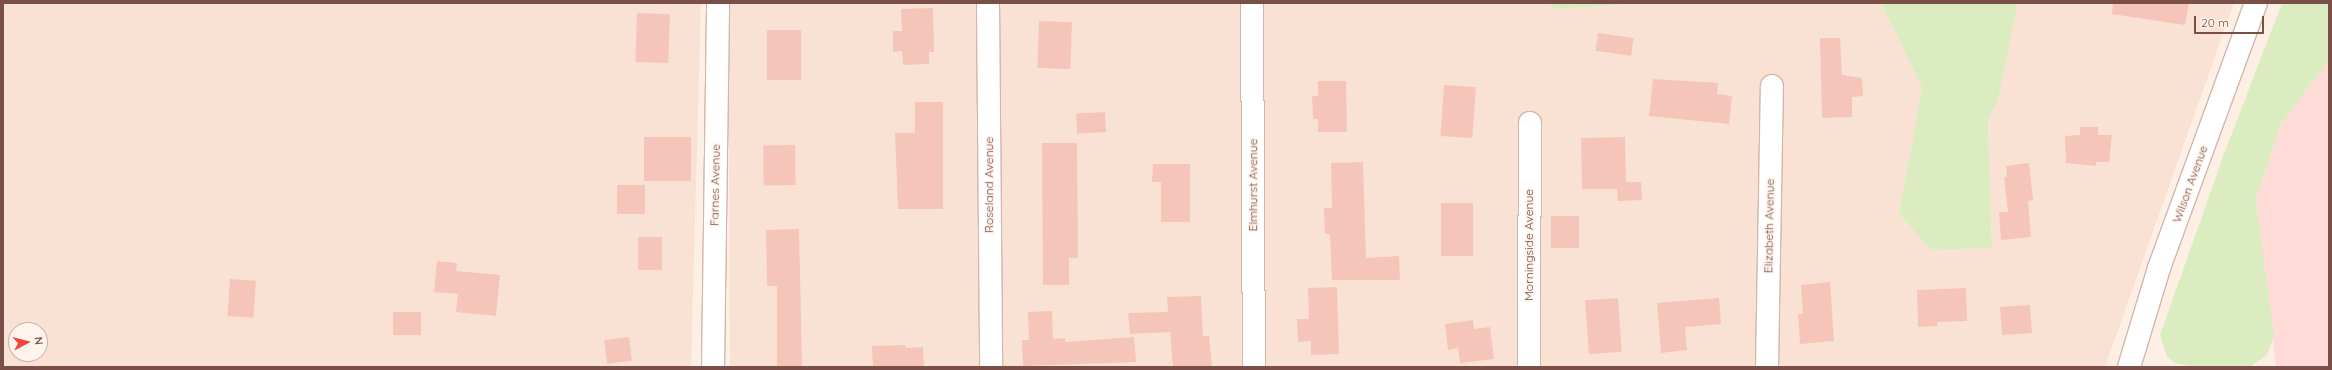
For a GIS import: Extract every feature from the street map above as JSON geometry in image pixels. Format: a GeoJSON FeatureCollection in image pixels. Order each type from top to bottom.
{"type":"FeatureCollection","features":[{"type":"Feature","properties":{"kind":"street","name":"Farnes Avenue"},"geometry":{"type":"LineString","coordinates":[[713,367],[718,3]]}},
{"type":"Feature","properties":{"kind":"street","name":"Roseland Avenue"},"geometry":{"type":"LineString","coordinates":[[988,3],[991,367]]}},
{"type":"Feature","properties":{"kind":"street","name":"Elmhurst Avenue"},"geometry":{"type":"LineString","coordinates":[[1252,3],[1254,367]]}},
{"type":"Feature","properties":{"kind":"street","name":"Wilson Avenue"},"geometry":{"type":"LineString","coordinates":[[2129,367],[2159,268],[2256,3]]}},
{"type":"Feature","properties":{"kind":"street","name":"Elizabeth Avenue"},"geometry":{"type":"LineString","coordinates":[[1767,367],[1772,86]]}},
{"type":"Feature","properties":{"kind":"street","name":"Morningside Avenue"},"geometry":{"type":"LineString","coordinates":[[1529,367],[1530,123]]}},
{"type":"Feature","properties":{"kind":"shaded area"},"geometry":{"type":"Polygon","coordinates":[[[3,3],[701,3],[691,367],[3,367],[3,3]]]}},
{"type":"Feature","properties":{"kind":"shaded area"},"geometry":{"type":"Polygon","coordinates":[[[728,3],[1544,3],[1555,9],[1651,3],[1881,3],[1922,88],[1899,214],[1931,250],[1992,248],[1988,120],[1998,100],[2018,3],[2234,3],[2105,367],[730,367],[728,3]]]}},
{"type":"Feature","properties":{"kind":"shaded area"},"geometry":{"type":"Polygon","coordinates":[[[2329,60],[2329,367],[2276,367],[2256,200],[2281,124],[2329,60]]]}},
{"type":"Feature","properties":{"kind":"green space"},"geometry":{"type":"Polygon","coordinates":[[[1544,3],[1651,3],[1555,9],[1544,3]]]}},
{"type":"Feature","properties":{"kind":"green space"},"geometry":{"type":"Polygon","coordinates":[[[1881,3],[2018,3],[1998,100],[1988,120],[1992,248],[1931,250],[1899,214],[1922,88],[1881,3]]]}},
{"type":"Feature","properties":{"kind":"green space"},"geometry":{"type":"Polygon","coordinates":[[[2282,3],[2329,3],[2329,60],[2281,124],[2256,200],[2274,336],[2267,355],[2251,366],[2197,367],[2177,364],[2167,357],[2160,335],[2224,154],[2282,3]]]}},
{"type":"Feature","properties":{"kind":"building"},"geometry":{"type":"Polygon","coordinates":[[[2113,3],[2189,3],[2185,25],[2112,14],[2113,3]]]}},
{"type":"Feature","properties":{"kind":"building"},"geometry":{"type":"Polygon","coordinates":[[[933,8],[934,52],[929,52],[929,64],[903,65],[902,51],[893,52],[893,31],[902,31],[901,9],[933,8]]]}},
{"type":"Feature","properties":{"kind":"building"},"geometry":{"type":"Polygon","coordinates":[[[637,13],[670,14],[668,63],[635,62],[637,13]]]}},
{"type":"Feature","properties":{"kind":"building"},"geometry":{"type":"Polygon","coordinates":[[[1039,21],[1072,22],[1070,69],[1037,68],[1039,21]]]}},
{"type":"Feature","properties":{"kind":"building"},"geometry":{"type":"Polygon","coordinates":[[[767,30],[801,30],[801,80],[767,80],[767,30]]]}},
{"type":"Feature","properties":{"kind":"building"},"geometry":{"type":"Polygon","coordinates":[[[1598,33],[1634,38],[1631,56],[1595,51],[1598,33]]]}},
{"type":"Feature","properties":{"kind":"building"},"geometry":{"type":"Polygon","coordinates":[[[1820,38],[1840,38],[1842,75],[1862,78],[1863,96],[1852,97],[1852,117],[1822,118],[1820,38]]]}},
{"type":"Feature","properties":{"kind":"building"},"geometry":{"type":"Polygon","coordinates":[[[1653,79],[1718,83],[1717,94],[1732,96],[1729,124],[1649,116],[1653,79]]]}},
{"type":"Feature","properties":{"kind":"building"},"geometry":{"type":"Polygon","coordinates":[[[1318,81],[1346,81],[1347,132],[1318,132],[1318,119],[1313,119],[1312,96],[1318,96],[1318,81]]]}},
{"type":"Feature","properties":{"kind":"building"},"geometry":{"type":"Polygon","coordinates":[[[1444,85],[1476,87],[1472,138],[1440,136],[1444,85]]]}},
{"type":"Feature","properties":{"kind":"building"},"geometry":{"type":"Polygon","coordinates":[[[915,102],[943,102],[943,209],[898,209],[895,133],[915,133],[915,102]]]}},
{"type":"Feature","properties":{"kind":"building"},"geometry":{"type":"Polygon","coordinates":[[[1105,112],[1106,132],[1077,133],[1076,114],[1105,112]]]}},
{"type":"Feature","properties":{"kind":"building"},"geometry":{"type":"Polygon","coordinates":[[[2080,127],[2098,127],[2098,135],[2112,135],[2109,162],[2096,162],[2096,166],[2066,163],[2065,136],[2080,135],[2080,127]]]}},
{"type":"Feature","properties":{"kind":"building"},"geometry":{"type":"Polygon","coordinates":[[[644,137],[691,137],[691,181],[644,181],[644,137]]]}},
{"type":"Feature","properties":{"kind":"building"},"geometry":{"type":"Polygon","coordinates":[[[1625,137],[1626,182],[1641,182],[1642,200],[1618,201],[1617,189],[1582,189],[1581,138],[1625,137]]]}},
{"type":"Feature","properties":{"kind":"building"},"geometry":{"type":"Polygon","coordinates":[[[1042,143],[1077,143],[1078,258],[1069,258],[1069,285],[1043,285],[1042,143]]]}},
{"type":"Feature","properties":{"kind":"building"},"geometry":{"type":"Polygon","coordinates":[[[795,145],[796,185],[764,186],[763,146],[795,145]]]}},
{"type":"Feature","properties":{"kind":"building"},"geometry":{"type":"Polygon","coordinates":[[[1363,162],[1366,258],[1399,256],[1400,280],[1332,280],[1330,234],[1325,234],[1324,208],[1332,208],[1331,163],[1363,162]]]}},
{"type":"Feature","properties":{"kind":"building"},"geometry":{"type":"Polygon","coordinates":[[[2029,163],[2033,200],[2028,201],[2031,237],[2001,240],[1999,212],[2008,212],[2004,177],[2007,177],[2006,166],[2029,163]]]}},
{"type":"Feature","properties":{"kind":"building"},"geometry":{"type":"Polygon","coordinates":[[[1153,164],[1190,164],[1190,222],[1161,222],[1161,182],[1152,182],[1153,164]]]}},
{"type":"Feature","properties":{"kind":"building"},"geometry":{"type":"Polygon","coordinates":[[[617,185],[645,185],[645,214],[617,214],[617,185]]]}},
{"type":"Feature","properties":{"kind":"building"},"geometry":{"type":"Polygon","coordinates":[[[1441,203],[1473,203],[1473,256],[1441,256],[1441,203]]]}},
{"type":"Feature","properties":{"kind":"building"},"geometry":{"type":"Polygon","coordinates":[[[1551,216],[1579,216],[1579,248],[1551,248],[1551,216]]]}},
{"type":"Feature","properties":{"kind":"building"},"geometry":{"type":"Polygon","coordinates":[[[799,229],[802,367],[777,367],[777,286],[767,286],[766,230],[799,229]]]}},
{"type":"Feature","properties":{"kind":"building"},"geometry":{"type":"Polygon","coordinates":[[[638,237],[662,237],[662,270],[638,270],[638,237]]]}},
{"type":"Feature","properties":{"kind":"building"},"geometry":{"type":"Polygon","coordinates":[[[437,261],[457,263],[456,271],[500,275],[496,316],[456,312],[458,294],[434,292],[437,261]]]}},
{"type":"Feature","properties":{"kind":"building"},"geometry":{"type":"Polygon","coordinates":[[[230,279],[256,281],[253,318],[227,316],[230,279]]]}},
{"type":"Feature","properties":{"kind":"building"},"geometry":{"type":"Polygon","coordinates":[[[1830,282],[1834,341],[1800,344],[1798,314],[1803,314],[1801,285],[1830,282]]]}},
{"type":"Feature","properties":{"kind":"building"},"geometry":{"type":"Polygon","coordinates":[[[1337,287],[1339,354],[1311,355],[1311,341],[1298,342],[1297,319],[1309,319],[1308,288],[1337,287]]]}},
{"type":"Feature","properties":{"kind":"building"},"geometry":{"type":"Polygon","coordinates":[[[1966,288],[1967,321],[1937,322],[1937,326],[1918,327],[1917,290],[1966,288]]]}},
{"type":"Feature","properties":{"kind":"building"},"geometry":{"type":"Polygon","coordinates":[[[1201,296],[1203,336],[1209,336],[1212,367],[1173,366],[1170,332],[1130,334],[1128,313],[1168,312],[1167,297],[1201,296]]]}},
{"type":"Feature","properties":{"kind":"building"},"geometry":{"type":"Polygon","coordinates":[[[1618,298],[1622,352],[1589,354],[1585,300],[1618,298]]]}},
{"type":"Feature","properties":{"kind":"building"},"geometry":{"type":"Polygon","coordinates":[[[1719,298],[1721,324],[1685,327],[1687,350],[1661,353],[1657,303],[1719,298]]]}},
{"type":"Feature","properties":{"kind":"building"},"geometry":{"type":"Polygon","coordinates":[[[2030,305],[2032,333],[2002,335],[2000,307],[2030,305]]]}},
{"type":"Feature","properties":{"kind":"building"},"geometry":{"type":"Polygon","coordinates":[[[1052,311],[1053,339],[1065,338],[1065,342],[1134,337],[1136,362],[1023,366],[1022,340],[1029,340],[1028,312],[1052,311]]]}},
{"type":"Feature","properties":{"kind":"building"},"geometry":{"type":"Polygon","coordinates":[[[393,312],[421,312],[421,335],[393,335],[393,312]]]}},
{"type":"Feature","properties":{"kind":"building"},"geometry":{"type":"Polygon","coordinates":[[[1473,320],[1474,329],[1490,327],[1494,359],[1460,363],[1458,348],[1448,350],[1445,324],[1473,320]]]}},
{"type":"Feature","properties":{"kind":"building"},"geometry":{"type":"Polygon","coordinates":[[[629,337],[632,361],[607,364],[604,340],[629,337]]]}},
{"type":"Feature","properties":{"kind":"building"},"geometry":{"type":"Polygon","coordinates":[[[905,345],[906,348],[923,347],[924,367],[873,367],[872,346],[905,345]]]}}]}
